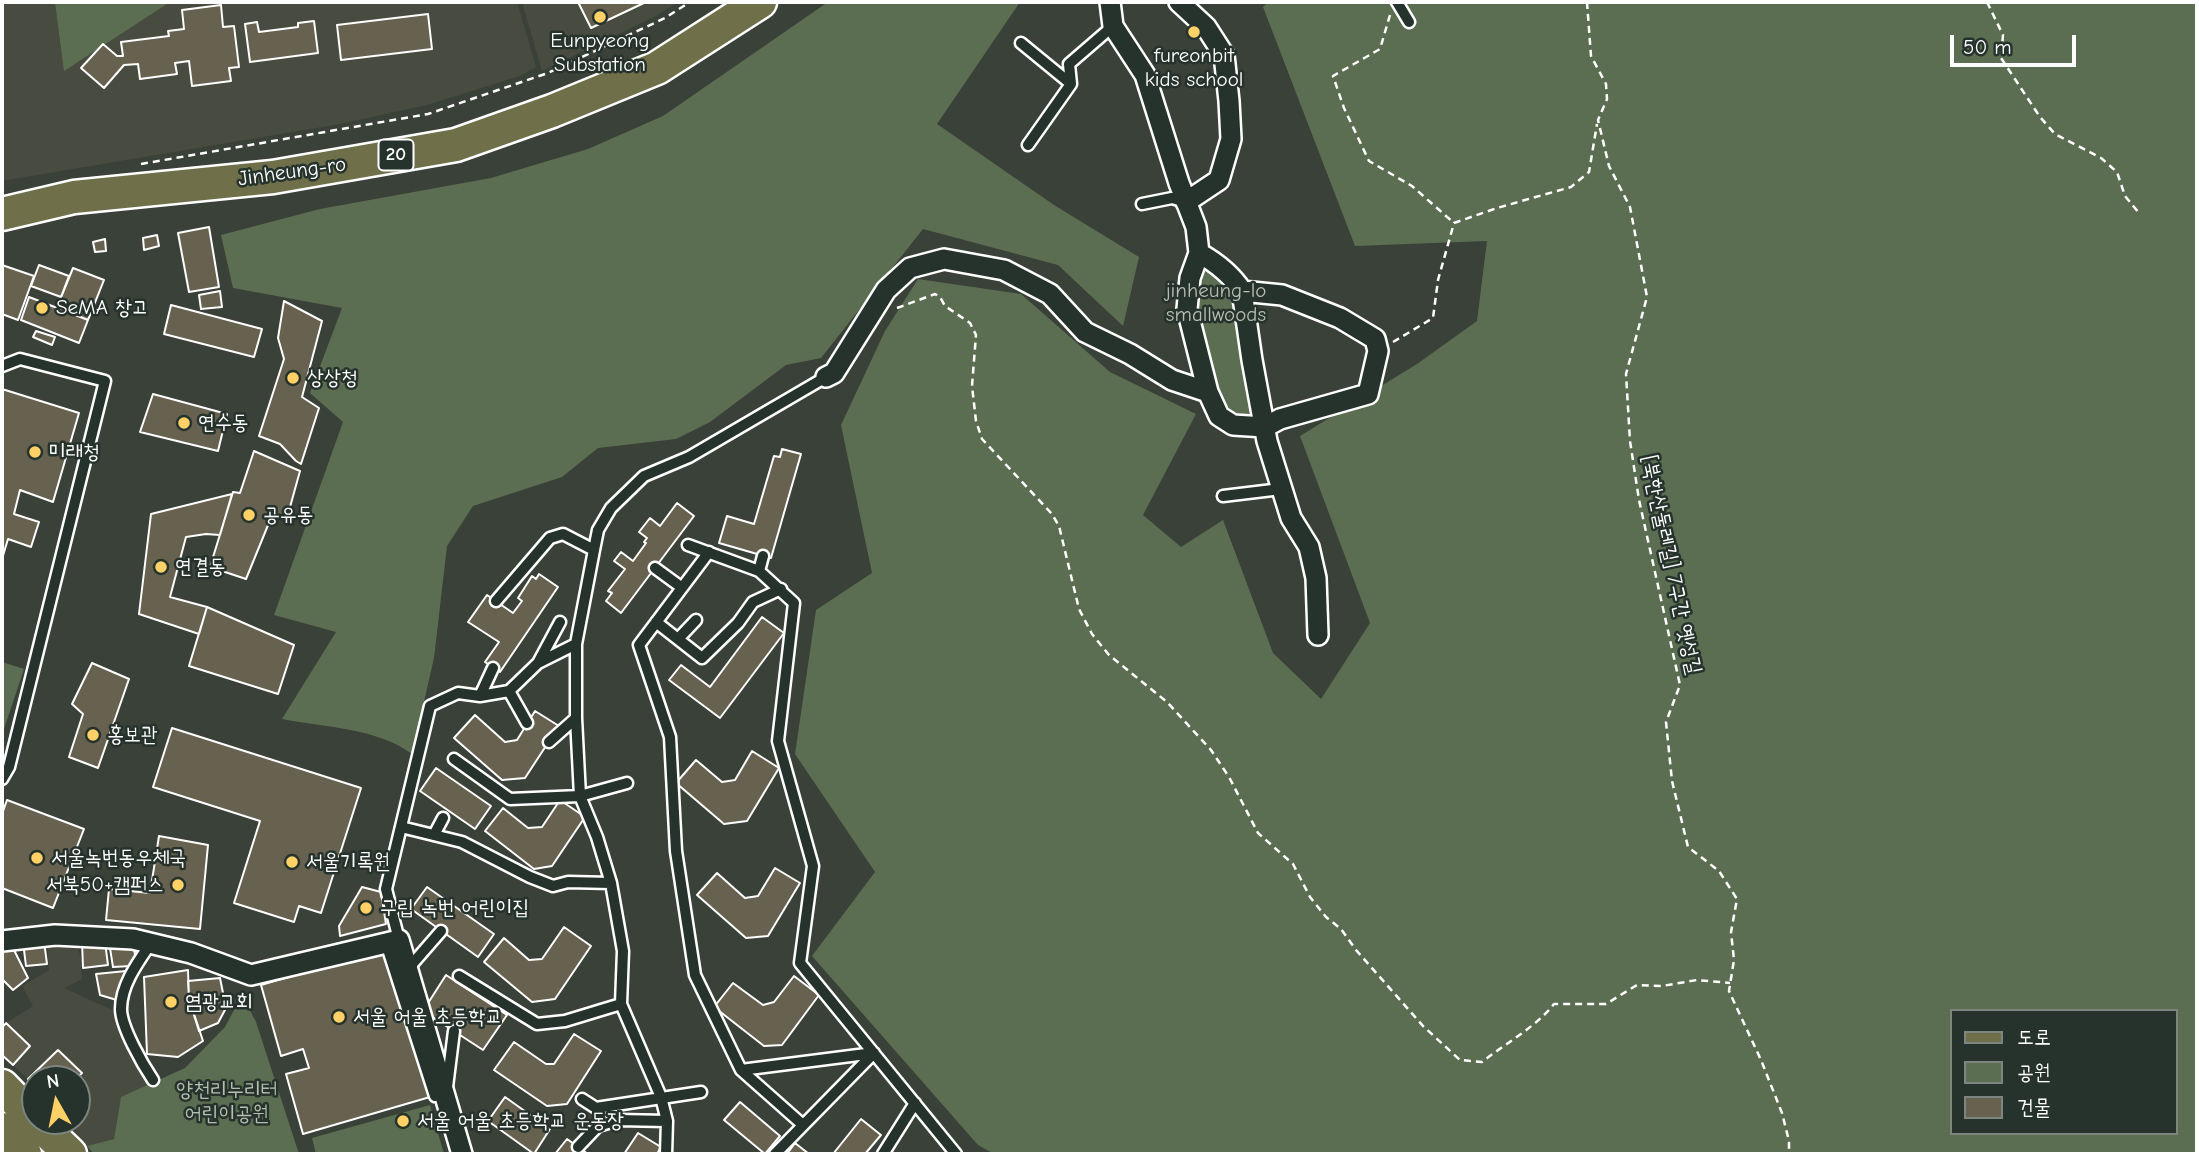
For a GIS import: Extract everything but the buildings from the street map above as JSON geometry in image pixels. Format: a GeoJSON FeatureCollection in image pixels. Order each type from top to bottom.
{"type":"FeatureCollection","features":[{"type":"Feature","properties":{"kind":"main road","name":"Jinheung-ro"},"geometry":{"type":"LineString","coordinates":[[2,214],[74,197],[273,177],[456,145],[552,111],[657,68],[760,2]]}},
{"type":"Feature","properties":{"kind":"main road"},"geometry":{"type":"LineString","coordinates":[[2,1086],[21,1105]]}},
{"type":"Feature","properties":{"kind":"main road"},"geometry":{"type":"LineString","coordinates":[[2,1129],[25,1154]]}},
{"type":"Feature","properties":{"kind":"main road"},"geometry":{"type":"LineString","coordinates":[[51,1135],[69,1154]]}},
{"type":"Feature","properties":{"kind":"street"},"geometry":{"type":"LineString","coordinates":[[1110,2],[1113,26],[1145,75],[1196,227],[1199,253],[1191,278],[1188,309],[1208,392],[1219,416],[1233,425],[1265,427],[1280,419],[1368,394],[1376,345],[1340,317],[1282,295],[1242,292]]}},
{"type":"Feature","properties":{"kind":"street"},"geometry":{"type":"LineString","coordinates":[[1179,2],[1206,27],[1224,55],[1230,101],[1231,139],[1219,180],[1186,202]]}},
{"type":"Feature","properties":{"kind":"street"},"geometry":{"type":"LineString","coordinates":[[1199,253],[1234,278],[1242,292],[1265,427],[1281,489],[1291,518],[1309,547],[1316,578],[1318,635]]}},
{"type":"Feature","properties":{"kind":"street"},"geometry":{"type":"LineString","coordinates":[[826,377],[834,373],[886,290],[910,268],[944,259],[1004,270],[1050,295],[1086,332],[1172,380],[1208,392]]}},
{"type":"Feature","properties":{"kind":"street"},"geometry":{"type":"LineString","coordinates":[[2,942],[55,935],[133,939],[191,953],[251,975],[392,942],[407,970],[462,1154]]}},
{"type":"Feature","properties":{"kind":"lane"},"geometry":{"type":"LineString","coordinates":[[1396,2],[1409,22]]}},
{"type":"Feature","properties":{"kind":"lane"},"geometry":{"type":"LineString","coordinates":[[1028,145],[1071,84],[1069,64],[1113,26]]}},
{"type":"Feature","properties":{"kind":"lane"},"geometry":{"type":"LineString","coordinates":[[1021,43],[1071,84]]}},
{"type":"Feature","properties":{"kind":"lane"},"geometry":{"type":"LineString","coordinates":[[1142,204],[1172,198],[1186,202]]}},
{"type":"Feature","properties":{"kind":"lane"},"geometry":{"type":"LineString","coordinates":[[2,366],[20,359],[105,381],[9,767],[2,779]]}},
{"type":"Feature","properties":{"kind":"lane"},"geometry":{"type":"LineString","coordinates":[[666,1154],[667,1121],[662,1097],[621,1004],[624,951],[611,883],[597,836],[580,796],[576,644],[598,530],[611,508],[645,476],[689,457],[826,377]]}},
{"type":"Feature","properties":{"kind":"lane"},"geometry":{"type":"LineString","coordinates":[[1223,496],[1281,489]]}},
{"type":"Feature","properties":{"kind":"lane"},"geometry":{"type":"LineString","coordinates":[[496,601],[550,538],[564,534],[594,550]]}},
{"type":"Feature","properties":{"kind":"lane"},"geometry":{"type":"LineString","coordinates":[[688,545],[759,571],[794,603],[778,741],[813,866],[800,963],[956,1154]]}},
{"type":"Feature","properties":{"kind":"lane"},"geometry":{"type":"LineString","coordinates":[[709,552],[639,645],[670,737],[676,851],[695,975],[741,1070],[803,1125]]}},
{"type":"Feature","properties":{"kind":"lane"},"geometry":{"type":"LineString","coordinates":[[759,571],[763,556]]}},
{"type":"Feature","properties":{"kind":"lane"},"geometry":{"type":"LineString","coordinates":[[655,568],[681,587]]}},
{"type":"Feature","properties":{"kind":"lane"},"geometry":{"type":"LineString","coordinates":[[656,621],[702,658],[738,623],[753,603],[781,589]]}},
{"type":"Feature","properties":{"kind":"lane"},"geometry":{"type":"LineString","coordinates":[[678,639],[696,620]]}},
{"type":"Feature","properties":{"kind":"lane"},"geometry":{"type":"LineString","coordinates":[[453,1154],[392,942],[386,889],[430,706],[458,693],[481,696],[509,691],[538,663],[561,622]]}},
{"type":"Feature","properties":{"kind":"lane"},"geometry":{"type":"LineString","coordinates":[[538,663],[576,644]]}},
{"type":"Feature","properties":{"kind":"lane"},"geometry":{"type":"LineString","coordinates":[[481,696],[493,668]]}},
{"type":"Feature","properties":{"kind":"lane"},"geometry":{"type":"LineString","coordinates":[[509,691],[527,723]]}},
{"type":"Feature","properties":{"kind":"lane"},"geometry":{"type":"LineString","coordinates":[[548,742],[576,718]]}},
{"type":"Feature","properties":{"kind":"lane"},"geometry":{"type":"LineString","coordinates":[[454,759],[510,799],[580,796],[626,783]]}},
{"type":"Feature","properties":{"kind":"lane"},"geometry":{"type":"LineString","coordinates":[[434,835],[443,818]]}},
{"type":"Feature","properties":{"kind":"lane"},"geometry":{"type":"LineString","coordinates":[[401,827],[462,842],[553,886],[568,882],[611,883]]}},
{"type":"Feature","properties":{"kind":"lane"},"geometry":{"type":"LineString","coordinates":[[407,970],[441,931]]}},
{"type":"Feature","properties":{"kind":"lane"},"geometry":{"type":"LineString","coordinates":[[152,943],[131,972],[121,1010],[136,1054],[153,1080]]}},
{"type":"Feature","properties":{"kind":"lane"},"geometry":{"type":"LineString","coordinates":[[458,976],[537,1024],[565,1021],[621,1004]]}},
{"type":"Feature","properties":{"kind":"lane"},"geometry":{"type":"LineString","coordinates":[[446,1094],[454,1031]]}},
{"type":"Feature","properties":{"kind":"lane"},"geometry":{"type":"LineString","coordinates":[[741,1070],[874,1053]]}},
{"type":"Feature","properties":{"kind":"lane"},"geometry":{"type":"LineString","coordinates":[[775,1154],[874,1053]]}},
{"type":"Feature","properties":{"kind":"lane"},"geometry":{"type":"LineString","coordinates":[[582,1099],[596,1108],[701,1092]]}},
{"type":"Feature","properties":{"kind":"lane"},"geometry":{"type":"LineString","coordinates":[[883,1154],[915,1103]]}},
{"type":"Feature","properties":{"kind":"lane"},"geometry":{"type":"LineString","coordinates":[[578,1147],[598,1126],[618,1119],[667,1121]]}},
{"type":"Feature","properties":{"kind":"path"},"geometry":{"type":"LineString","coordinates":[[132,166],[428,114],[548,73],[665,18],[690,2]]}},
{"type":"Feature","properties":{"kind":"path","name":"[북한산둘레길] 7구간 옛성길"},"geometry":{"type":"LineString","coordinates":[[1587,2],[1591,57],[1605,84],[1607,100],[1598,120],[1609,166],[1630,207],[1647,297],[1626,374],[1630,441],[1639,500],[1680,685],[1665,722],[1672,780],[1688,847],[1719,870],[1737,899],[1731,933],[1734,960],[1729,992],[1782,1113],[1789,1141],[1789,1154]]}},
{"type":"Feature","properties":{"kind":"path"},"geometry":{"type":"LineString","coordinates":[[1987,2],[2003,35],[2001,58],[2040,117],[2055,134],[2101,158],[2117,172],[2125,196],[2139,213]]}},
{"type":"Feature","properties":{"kind":"path"},"geometry":{"type":"LineString","coordinates":[[1390,14],[1380,49],[1334,76],[1344,108],[1369,161],[1412,186],[1454,223]]}},
{"type":"Feature","properties":{"kind":"path"},"geometry":{"type":"LineString","coordinates":[[1454,223],[1571,187],[1589,172],[1598,120]]}},
{"type":"Feature","properties":{"kind":"path"},"geometry":{"type":"LineString","coordinates":[[1376,345],[1433,318],[1438,280],[1454,223]]}},
{"type":"Feature","properties":{"kind":"path"},"geometry":{"type":"LineString","coordinates":[[896,308],[935,294],[946,306],[970,323],[976,335],[972,386],[976,421],[982,439],[1052,514],[1059,526],[1079,609],[1092,634],[1109,655],[1167,702],[1211,750],[1236,789],[1258,833],[1293,864],[1310,897],[1326,917],[1341,929],[1356,950],[1423,1026],[1460,1060],[1482,1062],[1543,1018],[1554,1004],[1606,1004],[1637,985],[1662,986],[1697,980],[1730,983]]}},
{"type":"Feature","properties":{"kind":"shaded area"},"geometry":{"type":"Polygon","coordinates":[[[2,2],[517,2],[536,67],[520,76],[427,105],[340,124],[2,181],[2,2]]]}},
{"type":"Feature","properties":{"kind":"shaded area"},"geometry":{"type":"Polygon","coordinates":[[[522,2],[678,2],[656,16],[542,71],[522,2]]]}},
{"type":"Feature","properties":{"kind":"shaded area"},"geometry":{"type":"Polygon","coordinates":[[[76,941],[81,959],[82,979],[64,988],[117,1012],[151,1084],[121,1098],[114,1139],[87,1146],[78,1135],[91,1135],[91,1065],[73,1065],[58,1050],[42,1065],[21,1065],[21,1072],[13,1065],[30,1046],[6,1023],[33,1006],[22,986],[49,970],[47,942],[76,941]]]}},
{"type":"Feature","properties":{"kind":"green space"},"geometry":{"type":"Polygon","coordinates":[[[55,2],[170,2],[64,71],[55,2]]]}},
{"type":"Feature","properties":{"kind":"green space"},"geometry":{"type":"Polygon","coordinates":[[[828,2],[1020,2],[937,124],[1054,205],[1139,257],[1123,326],[1058,265],[923,229],[821,358],[786,365],[710,422],[676,439],[598,448],[562,477],[473,506],[447,546],[434,658],[412,754],[398,745],[366,734],[282,719],[336,632],[274,615],[343,422],[310,393],[342,308],[233,288],[221,235],[320,209],[491,178],[588,149],[663,116],[828,2]]]}},
{"type":"Feature","properties":{"kind":"green space"},"geometry":{"type":"Polygon","coordinates":[[[1268,2],[2197,2],[2197,1154],[994,1154],[978,1145],[812,956],[875,872],[795,754],[816,610],[872,573],[841,425],[885,331],[918,279],[1021,294],[1110,372],[1196,414],[1143,515],[1181,547],[1223,520],[1273,653],[1321,699],[1370,623],[1300,436],[1417,364],[1477,321],[1487,241],[1355,246],[1263,7],[1268,2]]]}},
{"type":"Feature","properties":{"kind":"green space","name":"jinheung-lo smallwoods"},"geometry":{"type":"Polygon","coordinates":[[[1200,265],[1219,271],[1237,294],[1257,414],[1236,415],[1222,401],[1191,299],[1200,265]]]}},
{"type":"Feature","properties":{"kind":"green space"},"geometry":{"type":"Polygon","coordinates":[[[2,662],[24,669],[2,735],[2,662]]]}},
{"type":"Feature","properties":{"kind":"green space","name":"양천리누리터 어린이공원"},"geometry":{"type":"Polygon","coordinates":[[[242,995],[256,1022],[299,1154],[94,1154],[87,1146],[114,1139],[121,1097],[185,1068],[225,1027],[242,995]]]}},
{"type":"Feature","properties":{"kind":"green space","name":"서울 어울 초등학교 운동장"},"geometry":{"type":"Polygon","coordinates":[[[430,1105],[444,1154],[316,1154],[312,1138],[430,1105]]]}},
{"type":"Feature","properties":{"kind":"place","name":"Eunpyeong Substation"},"geometry":{"type":"Point","coordinates":[600,17]}},
{"type":"Feature","properties":{"kind":"place","name":"fureonbit kids school"},"geometry":{"type":"Point","coordinates":[1194,32]}},
{"type":"Feature","properties":{"kind":"place","name":"SeMA 창고"},"geometry":{"type":"Point","coordinates":[42,308]}},
{"type":"Feature","properties":{"kind":"place","name":"상상청"},"geometry":{"type":"Point","coordinates":[293,378]}},
{"type":"Feature","properties":{"kind":"place","name":"연수동"},"geometry":{"type":"Point","coordinates":[184,423]}},
{"type":"Feature","properties":{"kind":"place","name":"미래청"},"geometry":{"type":"Point","coordinates":[35,452]}},
{"type":"Feature","properties":{"kind":"place","name":"공유동"},"geometry":{"type":"Point","coordinates":[249,515]}},
{"type":"Feature","properties":{"kind":"place","name":"연결동"},"geometry":{"type":"Point","coordinates":[161,567]}},
{"type":"Feature","properties":{"kind":"place","name":"홍보관"},"geometry":{"type":"Point","coordinates":[93,735]}},
{"type":"Feature","properties":{"kind":"place","name":"서울녹번동우체국"},"geometry":{"type":"Point","coordinates":[37,858]}},
{"type":"Feature","properties":{"kind":"place","name":"서울기록원"},"geometry":{"type":"Point","coordinates":[292,862]}},
{"type":"Feature","properties":{"kind":"place","name":"서북50+캠퍼스"},"geometry":{"type":"Point","coordinates":[178,885]}},
{"type":"Feature","properties":{"kind":"place","name":"구립 녹번 어린이집"},"geometry":{"type":"Point","coordinates":[366,908]}},
{"type":"Feature","properties":{"kind":"place","name":"염광교회"},"geometry":{"type":"Point","coordinates":[171,1002]}},
{"type":"Feature","properties":{"kind":"place","name":"서울 어울 초등학교"},"geometry":{"type":"Point","coordinates":[339,1017]}},
{"type":"Feature","properties":{"kind":"place","name":"서울 어울 초등학교 운동장"},"geometry":{"type":"Point","coordinates":[403,1121]}}]}
